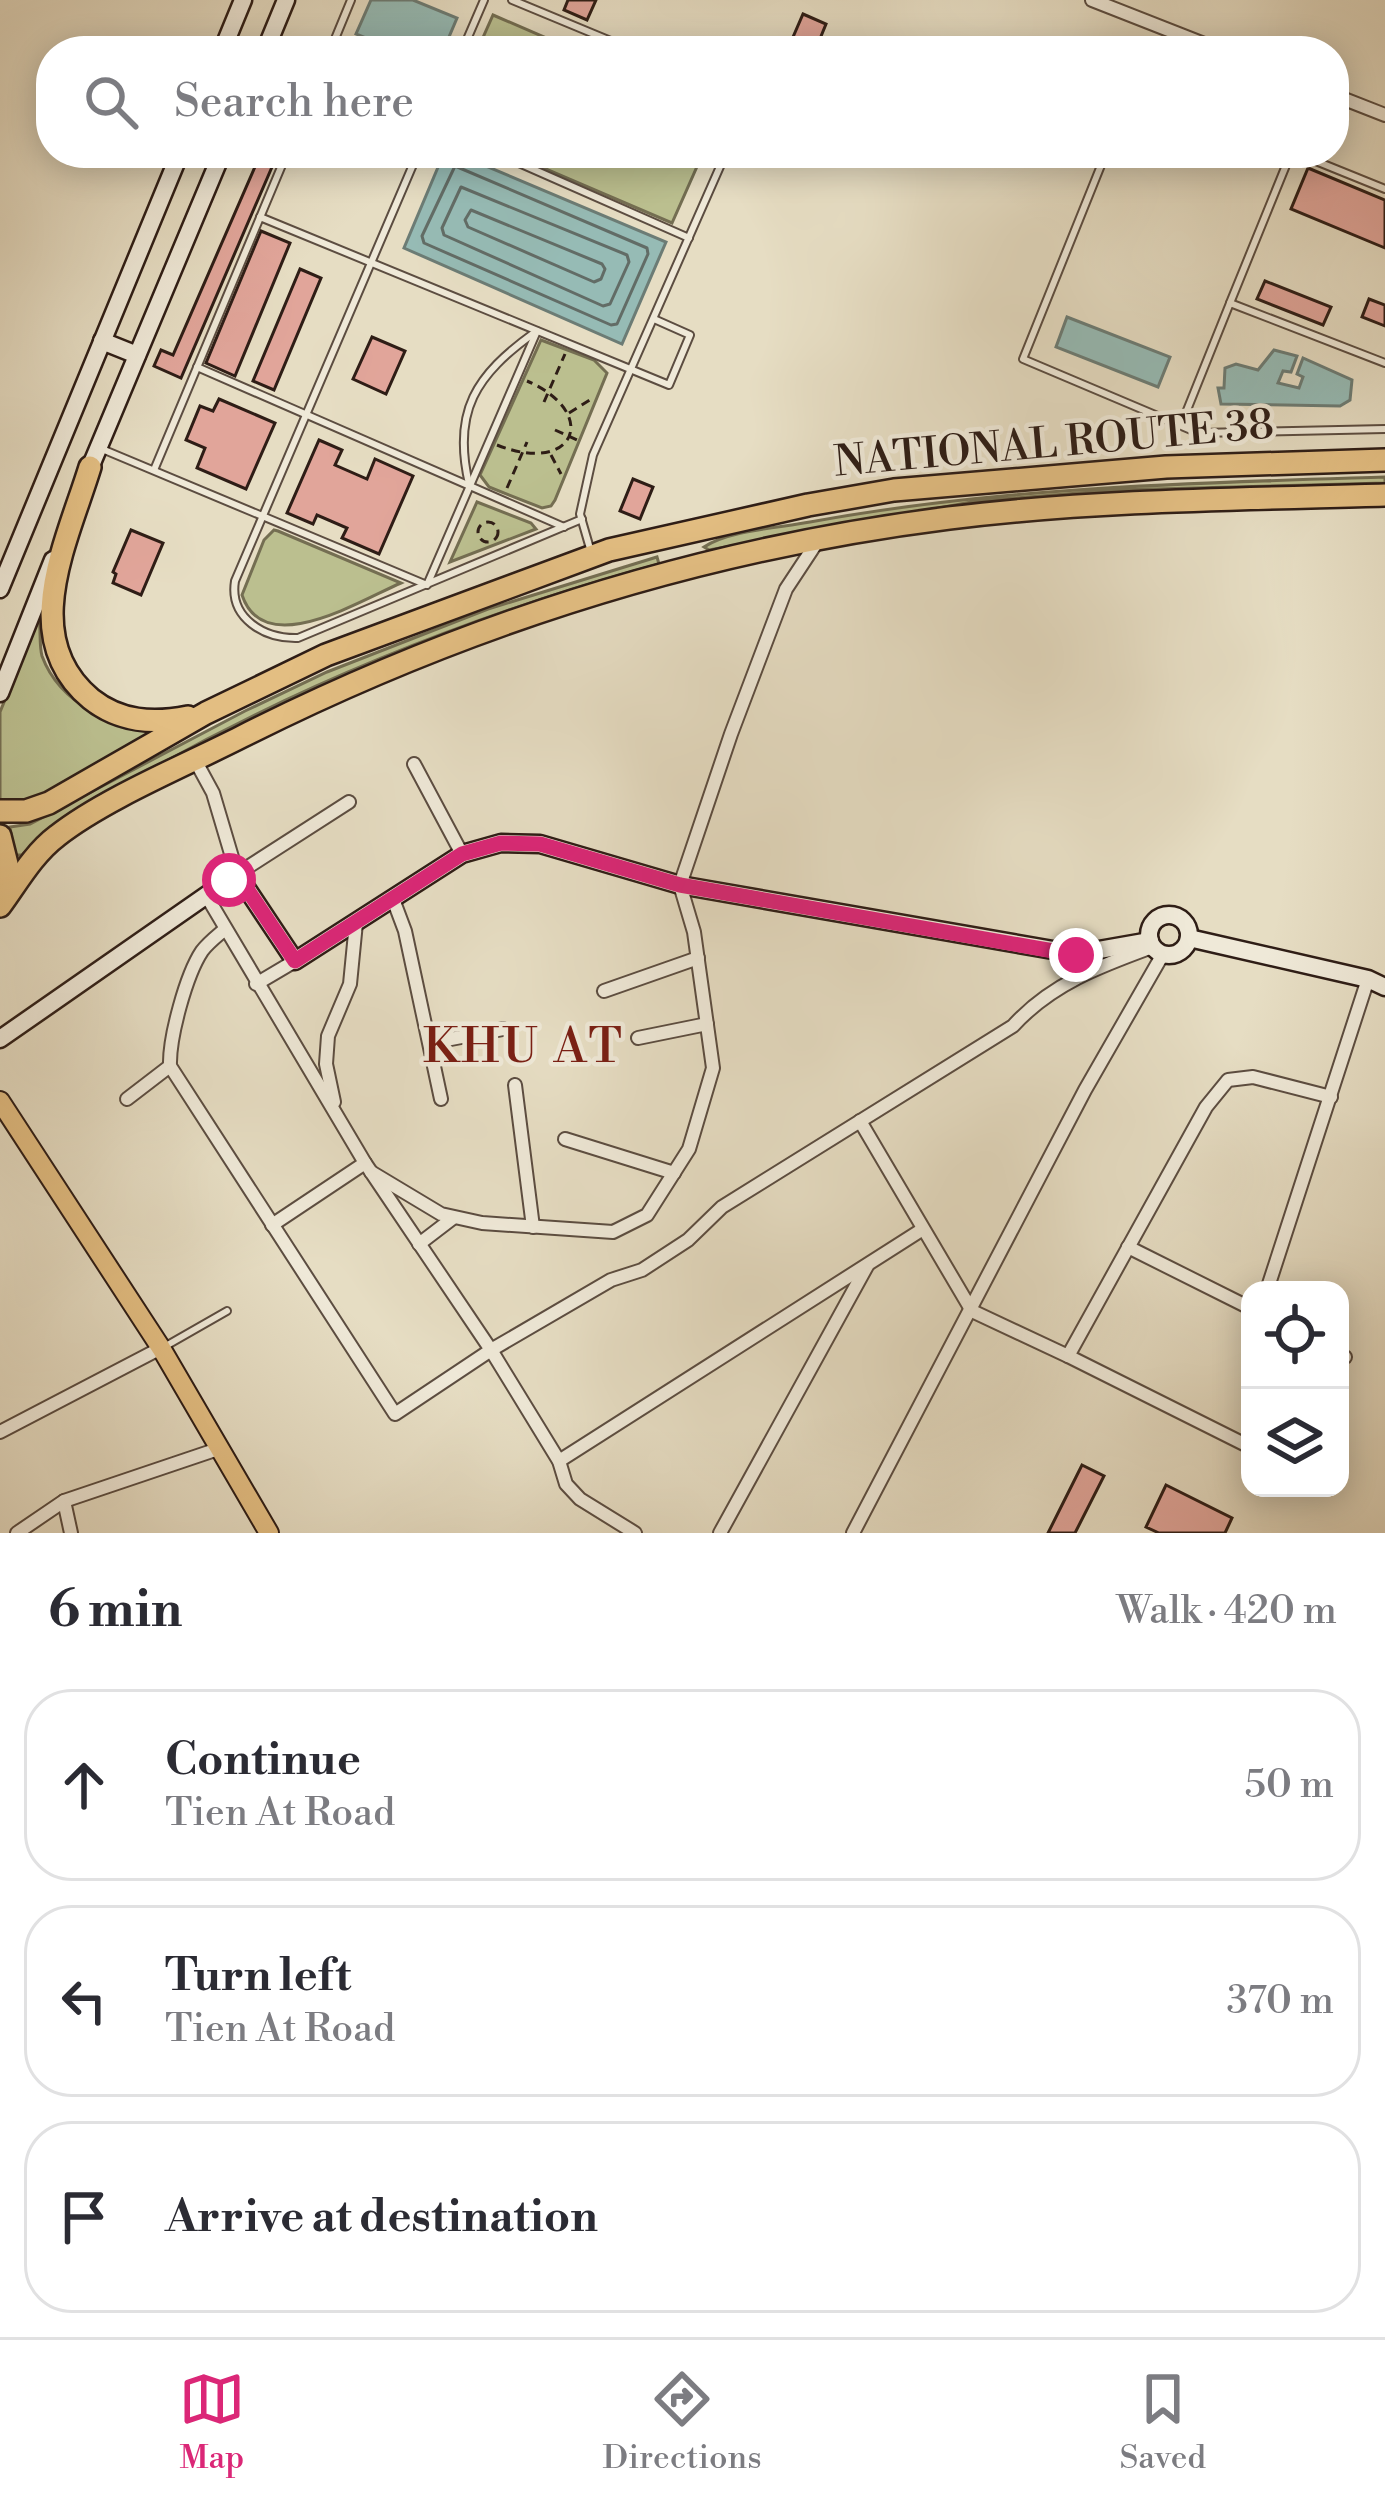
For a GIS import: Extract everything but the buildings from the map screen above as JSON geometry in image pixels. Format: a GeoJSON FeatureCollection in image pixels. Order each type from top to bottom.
{"type":"FeatureCollection","features":[{"type":"Feature","properties":{"kind":"highway"},"geometry":{"type":"LineString","coordinates":[[95,457],[53,593],[52,634],[61,665],[89,697],[126,717],[163,722],[206,713]]}},
{"type":"Feature","properties":{"kind":"highway","name":"NATIONAL ROUTE 38"},"geometry":{"type":"LineString","coordinates":[[0,811],[26,811],[50,803],[206,713],[326,655],[591,555],[855,496],[931,486],[1166,467],[1385,460]]}},
{"type":"Feature","properties":{"kind":"highway","name":"NATIONAL ROUTE 38"},"geometry":{"type":"LineString","coordinates":[[0,904],[58,834],[349,684],[544,609],[819,540],[948,518],[1049,508],[1385,495]]}},
{"type":"Feature","properties":{"kind":"highway"},"geometry":{"type":"LineString","coordinates":[[679,534],[686,570]]}},
{"type":"Feature","properties":{"kind":"highway"},"geometry":{"type":"LineString","coordinates":[[0,836],[7,870],[0,904]]}},
{"type":"Feature","properties":{"kind":"main road"},"geometry":{"type":"LineString","coordinates":[[1,1103],[161,1348],[269,1533]]}},
{"type":"Feature","properties":{"kind":"street"},"geometry":{"type":"LineString","coordinates":[[228,36],[243,0]]}},
{"type":"Feature","properties":{"kind":"street"},"geometry":{"type":"LineString","coordinates":[[271,36],[286,0]]}},
{"type":"Feature","properties":{"kind":"street"},"geometry":{"type":"LineString","coordinates":[[1092,0],[1184,36]]}},
{"type":"Feature","properties":{"kind":"street"},"geometry":{"type":"LineString","coordinates":[[1349,101],[1385,115]]}},
{"type":"Feature","properties":{"kind":"street"},"geometry":{"type":"LineString","coordinates":[[0,589],[174,168]]}},
{"type":"Feature","properties":{"kind":"street"},"geometry":{"type":"LineString","coordinates":[[0,693],[216,168]]}},
{"type":"Feature","properties":{"kind":"street"},"geometry":{"type":"LineString","coordinates":[[102,341],[137,355]]}},
{"type":"Feature","properties":{"kind":"street"},"geometry":{"type":"LineString","coordinates":[[368,1168],[453,1218],[613,1232],[646,1215],[689,1149],[713,1068],[698,958],[680,885],[786,589],[819,540]]}},
{"type":"Feature","properties":{"kind":"street"},"geometry":{"type":"LineString","coordinates":[[196,760],[213,793],[237,874],[295,961]]}},
{"type":"Feature","properties":{"kind":"street"},"geometry":{"type":"LineString","coordinates":[[414,764],[462,854]]}},
{"type":"Feature","properties":{"kind":"street"},"geometry":{"type":"LineString","coordinates":[[0,1039],[349,802]]}},
{"type":"Feature","properties":{"kind":"street"},"geometry":{"type":"LineString","coordinates":[[256,984],[462,854],[501,843],[540,844],[680,885],[1076,955],[1155,947],[1182,951],[1189,938],[1184,921],[1166,915],[1150,927],[1155,947],[1085,1090],[853,1533]]}},
{"type":"Feature","properties":{"kind":"street"},"geometry":{"type":"LineString","coordinates":[[206,895],[368,1168],[559,1461],[566,1484],[580,1499],[635,1533]]}},
{"type":"Feature","properties":{"kind":"street"},"geometry":{"type":"LineString","coordinates":[[393,899],[405,931],[441,1100]]}},
{"type":"Feature","properties":{"kind":"street"},"geometry":{"type":"LineString","coordinates":[[336,1112],[326,1064],[328,1036],[350,984],[356,923]]}},
{"type":"Feature","properties":{"kind":"street"},"geometry":{"type":"LineString","coordinates":[[224,930],[203,950],[191,977],[172,1037],[170,1066],[395,1414],[490,1350],[611,1280],[642,1270],[688,1240],[722,1207],[1013,1027],[1032,1005],[1082,973],[1155,947]]}},
{"type":"Feature","properties":{"kind":"street"},"geometry":{"type":"LineString","coordinates":[[1189,938],[1376,983],[1331,1097],[1271,1281]]}},
{"type":"Feature","properties":{"kind":"street"},"geometry":{"type":"LineString","coordinates":[[604,991],[698,958]]}},
{"type":"Feature","properties":{"kind":"street"},"geometry":{"type":"LineString","coordinates":[[638,1038],[707,1024]]}},
{"type":"Feature","properties":{"kind":"street"},"geometry":{"type":"LineString","coordinates":[[430,1043],[503,1029]]}},
{"type":"Feature","properties":{"kind":"street"},"geometry":{"type":"LineString","coordinates":[[128,1099],[170,1066]]}},
{"type":"Feature","properties":{"kind":"street"},"geometry":{"type":"LineString","coordinates":[[1069,1356],[1206,1107],[1228,1080],[1253,1077],[1331,1097]]}},
{"type":"Feature","properties":{"kind":"street"},"geometry":{"type":"LineString","coordinates":[[515,1085],[533,1227]]}},
{"type":"Feature","properties":{"kind":"street"},"geometry":{"type":"LineString","coordinates":[[860,1121],[972,1311],[1241,1443]]}},
{"type":"Feature","properties":{"kind":"street"},"geometry":{"type":"LineString","coordinates":[[565,1138],[674,1173]]}},
{"type":"Feature","properties":{"kind":"street"},"geometry":{"type":"LineString","coordinates":[[272,1226],[368,1168]]}},
{"type":"Feature","properties":{"kind":"street"},"geometry":{"type":"LineString","coordinates":[[419,1244],[453,1218]]}},
{"type":"Feature","properties":{"kind":"street"},"geometry":{"type":"LineString","coordinates":[[559,1461],[923,1229]]}},
{"type":"Feature","properties":{"kind":"street"},"geometry":{"type":"LineString","coordinates":[[1128,1247],[1241,1304]]}},
{"type":"Feature","properties":{"kind":"street"},"geometry":{"type":"LineString","coordinates":[[720,1533],[868,1264]]}},
{"type":"Feature","properties":{"kind":"street"},"geometry":{"type":"LineString","coordinates":[[0,1432],[161,1348]]}},
{"type":"Feature","properties":{"kind":"street"},"geometry":{"type":"LineString","coordinates":[[17,1533],[64,1502],[218,1449]]}},
{"type":"Feature","properties":{"kind":"street"},"geometry":{"type":"LineString","coordinates":[[64,1502],[71,1533]]}},
{"type":"Feature","properties":{"kind":"lane"},"geometry":{"type":"LineString","coordinates":[[336,36],[351,0]]}},
{"type":"Feature","properties":{"kind":"lane"},"geometry":{"type":"LineString","coordinates":[[468,36],[484,0]]}},
{"type":"Feature","properties":{"kind":"lane"},"geometry":{"type":"LineString","coordinates":[[512,0],[599,36]]}},
{"type":"Feature","properties":{"kind":"lane"},"geometry":{"type":"LineString","coordinates":[[154,470],[281,168]]}},
{"type":"Feature","properties":{"kind":"lane"},"geometry":{"type":"LineString","coordinates":[[412,168],[235,580],[233,595],[244,618],[271,634],[298,638],[582,519]]}},
{"type":"Feature","properties":{"kind":"lane"},"geometry":{"type":"LineString","coordinates":[[532,168],[689,238]]}},
{"type":"Feature","properties":{"kind":"lane"},"geometry":{"type":"LineString","coordinates":[[591,555],[581,504],[593,455],[719,168]]}},
{"type":"Feature","properties":{"kind":"lane"},"geometry":{"type":"LineString","coordinates":[[1100,168],[1023,359],[1205,434],[1385,429]]}},
{"type":"Feature","properties":{"kind":"lane"},"geometry":{"type":"LineString","coordinates":[[1180,425],[1288,168]]}},
{"type":"Feature","properties":{"kind":"lane"},"geometry":{"type":"LineString","coordinates":[[1332,168],[1385,189]]}},
{"type":"Feature","properties":{"kind":"lane"},"geometry":{"type":"LineString","coordinates":[[260,217],[669,385],[690,334],[654,319]]}},
{"type":"Feature","properties":{"kind":"lane"},"geometry":{"type":"LineString","coordinates":[[1230,303],[1385,363]]}},
{"type":"Feature","properties":{"kind":"lane"},"geometry":{"type":"LineString","coordinates":[[427,585],[536,331]]}},
{"type":"Feature","properties":{"kind":"lane"},"geometry":{"type":"LineString","coordinates":[[470,486],[463,446],[470,399],[491,369],[536,331]]}},
{"type":"Feature","properties":{"kind":"lane"},"geometry":{"type":"LineString","coordinates":[[197,367],[564,527]]}},
{"type":"Feature","properties":{"kind":"lane"},"geometry":{"type":"LineString","coordinates":[[95,457],[154,470],[427,585]]}},
{"type":"Feature","properties":{"kind":"lane"},"geometry":{"type":"LineString","coordinates":[[161,1348],[226,1311]]}},
{"type":"Feature","properties":{"kind":"path"},"geometry":{"type":"LineString","coordinates":[[544,402],[565,355]]}},
{"type":"Feature","properties":{"kind":"path"},"geometry":{"type":"LineString","coordinates":[[496,444],[522,454],[550,453],[562,447],[568,436],[571,424],[561,400],[525,380]]}},
{"type":"Feature","properties":{"kind":"path"},"geometry":{"type":"LineString","coordinates":[[568,413],[593,398]]}},
{"type":"Feature","properties":{"kind":"path"},"geometry":{"type":"LineString","coordinates":[[555,430],[578,440]]}},
{"type":"Feature","properties":{"kind":"path"},"geometry":{"type":"LineString","coordinates":[[506,490],[527,442]]}},
{"type":"Feature","properties":{"kind":"path"},"geometry":{"type":"LineString","coordinates":[[550,453],[561,474]]}},
{"type":"Feature","properties":{"kind":"path"},"geometry":{"type":"LineString","coordinates":[[493,523],[498,511]]}},
{"type":"Feature","properties":{"kind":"path"},"geometry":{"type":"LineString","coordinates":[[470,523],[480,527],[493,523]]}},
{"type":"Feature","properties":{"kind":"path"},"geometry":{"type":"LineString","coordinates":[[480,527],[480,538],[493,543],[498,532],[493,523]]}},
{"type":"Feature","properties":{"kind":"green space"},"geometry":{"type":"Polygon","coordinates":[[[493,15],[542,36],[484,36],[493,15]]]}},
{"type":"Feature","properties":{"kind":"green space"},"geometry":{"type":"Polygon","coordinates":[[[543,168],[696,168],[672,223],[543,168]]]}},
{"type":"Feature","properties":{"kind":"green space"},"geometry":{"type":"Polygon","coordinates":[[[541,340],[594,360],[607,373],[555,500],[542,508],[489,487],[480,475],[541,340]]]}},
{"type":"Feature","properties":{"kind":"green space"},"geometry":{"type":"Polygon","coordinates":[[[1385,477],[1385,483],[1117,490],[977,501],[709,550],[704,547],[755,530],[953,501],[1096,489],[1385,477]]]}},
{"type":"Feature","properties":{"kind":"green space"},"geometry":{"type":"Polygon","coordinates":[[[477,502],[536,529],[450,562],[477,502]]]}},
{"type":"Feature","properties":{"kind":"green space"},"geometry":{"type":"Polygon","coordinates":[[[274,530],[401,583],[315,620],[270,623],[254,614],[242,595],[264,540],[274,530]]]}},
{"type":"Feature","properties":{"kind":"green space"},"geometry":{"type":"Polygon","coordinates":[[[657,557],[659,564],[465,625],[279,703],[104,795],[52,828],[22,855],[14,855],[10,827],[30,824],[327,672],[488,609],[657,557]]]}},
{"type":"Feature","properties":{"kind":"green space"},"geometry":{"type":"Polygon","coordinates":[[[39,618],[42,656],[50,673],[76,701],[109,720],[164,732],[31,801],[0,801],[0,712],[39,618]]]}},
{"type":"Feature","properties":{"kind":"water"},"geometry":{"type":"Polygon","coordinates":[[[371,0],[413,0],[457,18],[449,36],[356,34],[371,0]]]}},
{"type":"Feature","properties":{"kind":"water"},"geometry":{"type":"Polygon","coordinates":[[[438,168],[491,168],[666,242],[622,344],[404,248],[438,168]]]}},
{"type":"Feature","properties":{"kind":"water"},"geometry":{"type":"Polygon","coordinates":[[[1067,317],[1170,357],[1158,387],[1056,347],[1067,317]]]}},
{"type":"Feature","properties":{"kind":"water"},"geometry":{"type":"Polygon","coordinates":[[[1274,350],[1297,356],[1291,372],[1283,371],[1278,383],[1299,388],[1303,377],[1297,374],[1303,358],[1352,380],[1350,400],[1340,406],[1221,404],[1218,388],[1224,388],[1225,368],[1236,364],[1258,370],[1274,350]]]}},
{"type":"Feature","properties":{"kind":"district","name":"KHU AT"},"geometry":{"type":"Point","coordinates":[524,1048]}},
{"type":"Feature","properties":{"kind":"route"},"geometry":{"type":"LineString","coordinates":[[229,880],[237,874],[295,961],[462,854],[501,843],[540,844],[680,885],[1076,955]]}}]}
